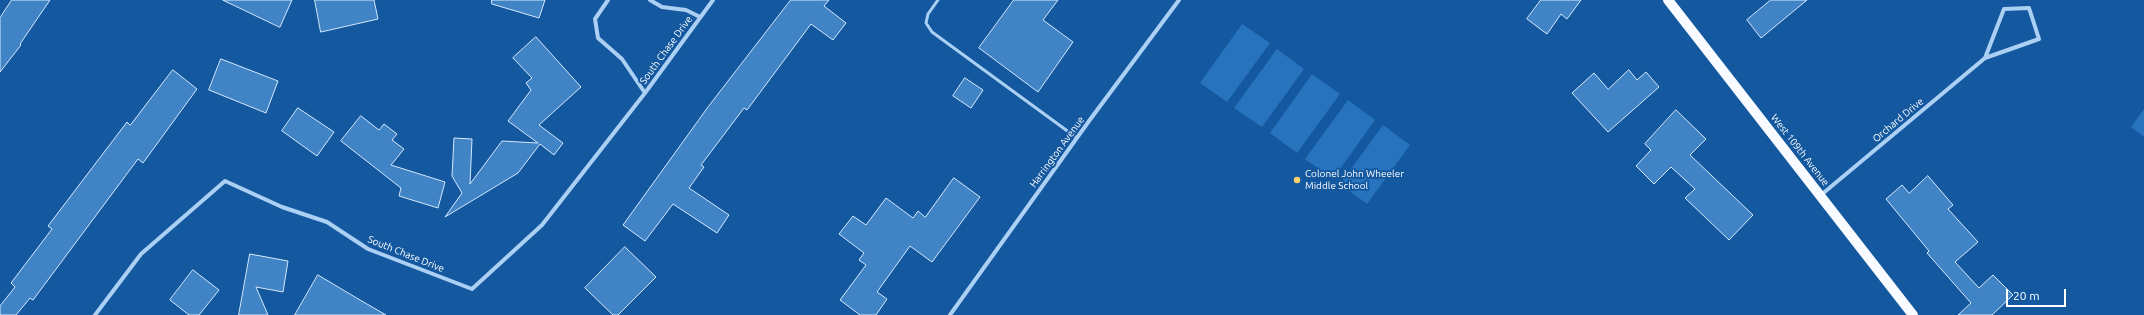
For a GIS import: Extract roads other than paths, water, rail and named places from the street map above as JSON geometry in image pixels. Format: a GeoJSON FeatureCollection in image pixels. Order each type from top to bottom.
{"type":"FeatureCollection","features":[{"type":"Feature","properties":{"kind":"main road","name":"West 109th Avenue"},"geometry":{"type":"LineString","coordinates":[[1668,0],[1913,315]]}},
{"type":"Feature","properties":{"kind":"street","name":"South Chase Drive"},"geometry":{"type":"LineString","coordinates":[[608,0],[595,19],[598,38],[622,59],[645,93]]}},
{"type":"Feature","properties":{"kind":"street","name":"South Chase Drive"},"geometry":{"type":"LineString","coordinates":[[650,0],[662,7],[686,10],[700,17]]}},
{"type":"Feature","properties":{"kind":"street","name":"South Chase Drive"},"geometry":{"type":"LineString","coordinates":[[95,315],[141,254],[225,181],[282,207],[327,222],[368,249],[472,289],[542,225],[645,93],[713,0]]}},
{"type":"Feature","properties":{"kind":"street","name":"Harrington Avenue"},"geometry":{"type":"LineString","coordinates":[[950,315],[1077,138],[1179,0]]}},
{"type":"Feature","properties":{"kind":"street","name":"Orchard Drive"},"geometry":{"type":"LineString","coordinates":[[1820,195],[1985,58],[2039,39],[2029,8],[2004,9],[1985,58]]}},
{"type":"Feature","properties":{"kind":"lane"},"geometry":{"type":"LineString","coordinates":[[938,0],[928,14],[926,23],[932,32],[1077,138]]}},
{"type":"Feature","properties":{"kind":"place","name":"Colonel John Wheeler Middle School"},"geometry":{"type":"Point","coordinates":[1297,180]}}]}
